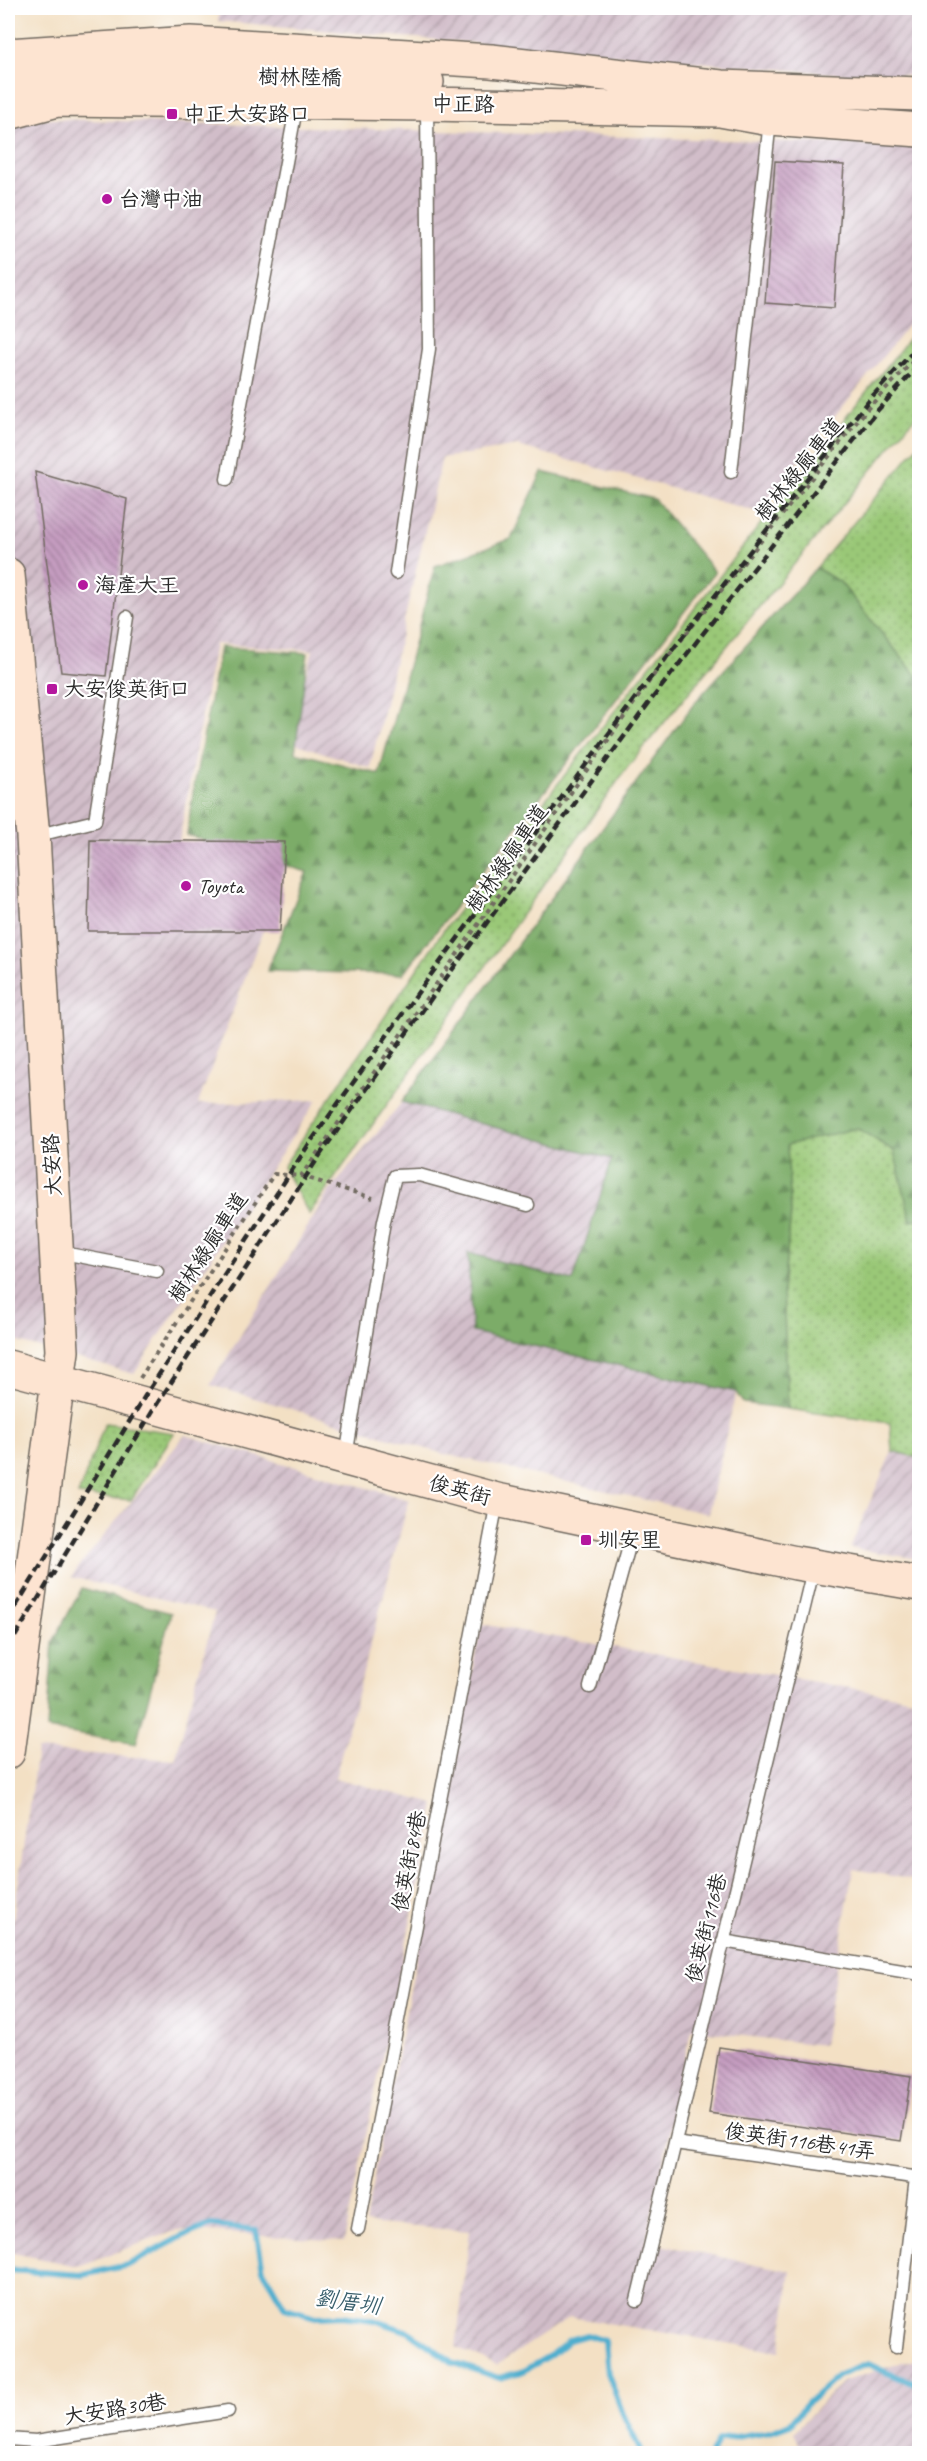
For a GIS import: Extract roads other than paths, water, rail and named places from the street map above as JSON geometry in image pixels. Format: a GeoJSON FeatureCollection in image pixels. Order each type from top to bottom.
{"type":"FeatureCollection","features":[{"type":"Feature","properties":{"kind":"main road","name":"中正路"},"geometry":{"type":"LineString","coordinates":[[8,55],[191,43],[491,61],[721,99],[770,119],[920,130]]}},
{"type":"Feature","properties":{"kind":"main road","name":"樹林陸橋"},"geometry":{"type":"LineString","coordinates":[[8,86],[53,75],[294,89],[592,92],[721,99]]}},
{"type":"Feature","properties":{"kind":"main road","name":"中正路"},"geometry":{"type":"LineString","coordinates":[[8,113],[57,100],[294,89],[427,104],[920,94]]}},
{"type":"Feature","properties":{"kind":"main road","name":"大安路"},"geometry":{"type":"LineString","coordinates":[[8,575],[33,836],[62,1351],[16,1641],[8,1752]]}},
{"type":"Feature","properties":{"kind":"main road","name":"俊英街"},"geometry":{"type":"LineString","coordinates":[[8,1367],[498,1500],[632,1530],[814,1566],[920,1584]]}},
{"type":"Feature","properties":{"kind":"lane"},"geometry":{"type":"LineString","coordinates":[[227,479],[294,89]]}},
{"type":"Feature","properties":{"kind":"lane"},"geometry":{"type":"LineString","coordinates":[[396,573],[429,349],[427,104]]}},
{"type":"Feature","properties":{"kind":"lane"},"geometry":{"type":"LineString","coordinates":[[731,472],[770,119]]}},
{"type":"Feature","properties":{"kind":"lane"},"geometry":{"type":"LineString","coordinates":[[33,836],[95,821],[127,617]]}},
{"type":"Feature","properties":{"kind":"lane"},"geometry":{"type":"LineString","coordinates":[[346,1458],[388,1203],[395,1176],[419,1175],[528,1205]]}},
{"type":"Feature","properties":{"kind":"lane"},"geometry":{"type":"LineString","coordinates":[[58,1252],[157,1271]]}},
{"type":"Feature","properties":{"kind":"lane","name":"俊英街84巷"},"geometry":{"type":"LineString","coordinates":[[358,2229],[498,1500]]}},
{"type":"Feature","properties":{"kind":"lane"},"geometry":{"type":"LineString","coordinates":[[590,1687],[632,1530]]}},
{"type":"Feature","properties":{"kind":"lane","name":"俊英街116巷"},"geometry":{"type":"LineString","coordinates":[[637,2300],[814,1566]]}},
{"type":"Feature","properties":{"kind":"lane"},"geometry":{"type":"LineString","coordinates":[[723,1941],[920,1974]]}},
{"type":"Feature","properties":{"kind":"lane","name":"俊英街116巷41弄"},"geometry":{"type":"LineString","coordinates":[[675,2143],[918,2178]]}},
{"type":"Feature","properties":{"kind":"lane"},"geometry":{"type":"LineString","coordinates":[[896,2347],[918,2178]]}},
{"type":"Feature","properties":{"kind":"lane","name":"大安路30巷"},"geometry":{"type":"LineString","coordinates":[[8,2439],[36,2441],[228,2410]]}},
{"type":"Feature","properties":{"kind":"waterway","name":"劉厝圳"},"geometry":{"type":"LineString","coordinates":[[8,2270],[83,2275],[128,2265],[183,2236],[211,2225],[256,2230],[263,2270],[285,2308],[316,2317],[342,2316],[374,2320],[409,2332],[454,2363],[499,2378],[521,2372],[551,2355],[569,2340],[587,2335],[605,2341],[608,2374],[623,2414],[642,2454]]}},
{"type":"Feature","properties":{"kind":"waterway","name":"劉厝圳"},"geometry":{"type":"LineString","coordinates":[[711,2454],[718,2440],[770,2431],[790,2424],[807,2403],[839,2375],[868,2364],[899,2378],[920,2384]]}},
{"type":"Feature","properties":{"kind":"railway"},"geometry":{"type":"LineString","coordinates":[[8,1619],[145,1396],[309,1144],[641,690],[868,401],[920,344]]}},
{"type":"Feature","properties":{"kind":"railway"},"geometry":{"type":"LineString","coordinates":[[8,1648],[157,1404],[322,1152],[435,993],[651,700],[877,411],[920,364]]}},
{"type":"Feature","properties":{"kind":"place","name":"中正大安路口"},"geometry":{"type":"Point","coordinates":[172,114]}},
{"type":"Feature","properties":{"kind":"place","name":"台灣中油"},"geometry":{"type":"Point","coordinates":[107,199]}},
{"type":"Feature","properties":{"kind":"place","name":"海產大王"},"geometry":{"type":"Point","coordinates":[83,585]}},
{"type":"Feature","properties":{"kind":"place","name":"大安俊英街口"},"geometry":{"type":"Point","coordinates":[52,689]}},
{"type":"Feature","properties":{"kind":"place","name":"Toyota"},"geometry":{"type":"Point","coordinates":[186,886]}},
{"type":"Feature","properties":{"kind":"place","name":"圳安里"},"geometry":{"type":"Point","coordinates":[586,1540]}}]}
